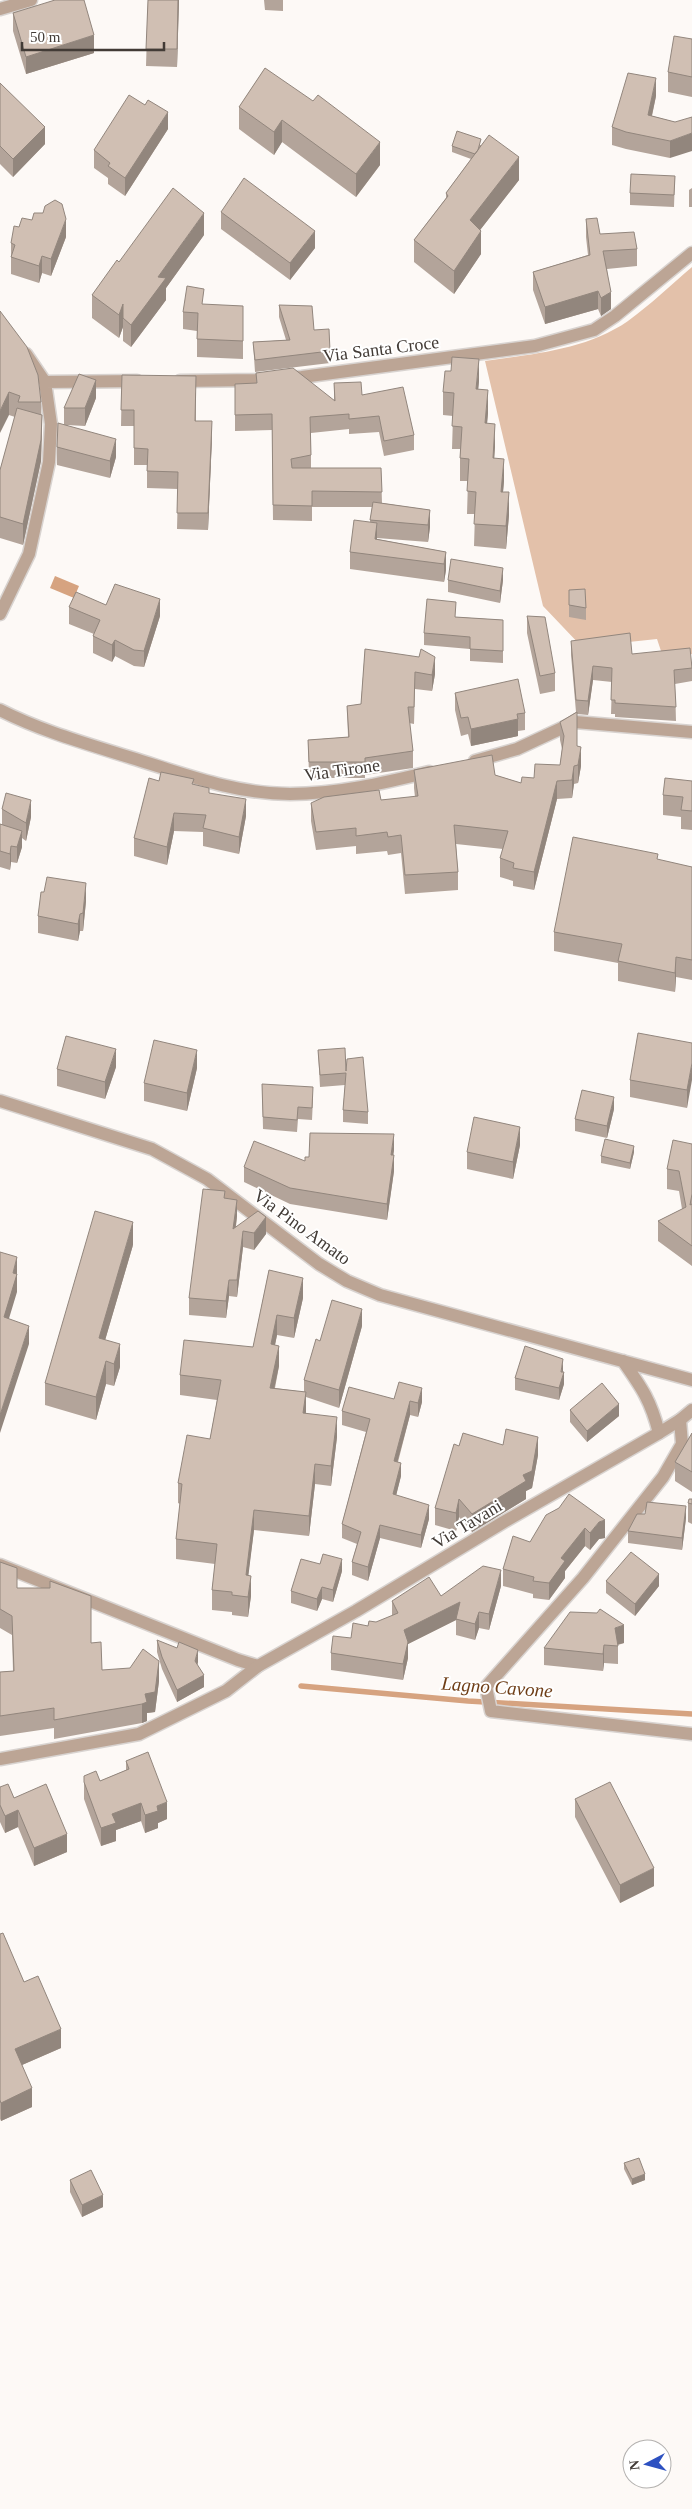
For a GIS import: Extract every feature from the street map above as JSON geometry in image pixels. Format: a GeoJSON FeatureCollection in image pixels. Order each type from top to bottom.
{"type":"FeatureCollection","features":[{"type":"Feature","properties":{"kind":"street"},"geometry":{"type":"LineString","coordinates":[[0,9],[31,0]]}},
{"type":"Feature","properties":{"kind":"street","name":"Via Santa Croce"},"geometry":{"type":"LineString","coordinates":[[45,382],[256,380],[302,377],[535,346],[594,330],[615,316],[692,253]]}},
{"type":"Feature","properties":{"kind":"street"},"geometry":{"type":"LineString","coordinates":[[0,614],[29,554],[41,506],[49,462],[51,424],[45,382],[16,340]]}},
{"type":"Feature","properties":{"kind":"street","name":"Via Tirone"},"geometry":{"type":"LineString","coordinates":[[0,710],[78,741],[193,778],[245,790],[290,794],[330,791],[369,786],[442,769]]}},
{"type":"Feature","properties":{"kind":"street"},"geometry":{"type":"LineString","coordinates":[[460,765],[517,750],[575,722],[692,732]]}},
{"type":"Feature","properties":{"kind":"street","name":"Via Pino Amato"},"geometry":{"type":"LineString","coordinates":[[0,1101],[152,1149],[173,1159],[207,1179],[319,1264],[347,1281],[380,1295],[692,1380]]}},
{"type":"Feature","properties":{"kind":"street"},"geometry":{"type":"LineString","coordinates":[[623,1361],[643,1388],[654,1412],[659,1433]]}},
{"type":"Feature","properties":{"kind":"street","name":"Via Tavani"},"geometry":{"type":"LineString","coordinates":[[0,1760],[139,1734],[226,1691],[258,1666],[356,1611],[502,1523],[659,1433],[692,1410]]}},
{"type":"Feature","properties":{"kind":"street"},"geometry":{"type":"LineString","coordinates":[[680,1420],[682,1444],[663,1477],[583,1578],[486,1687],[491,1711],[692,1734]]}},
{"type":"Feature","properties":{"kind":"street"},"geometry":{"type":"LineString","coordinates":[[0,1565],[238,1660],[258,1666]]}},
{"type":"Feature","properties":{"kind":"shaded area"},"geometry":{"type":"Polygon","coordinates":[[[692,267],[692,654],[664,660],[657,639],[582,647],[543,606],[485,361],[577,345],[612,331],[636,315],[692,267]]]}},
{"type":"Feature","properties":{"kind":"shaded area"},"geometry":{"type":"Polygon","coordinates":[[[55,576],[79,586],[74,598],[50,588],[55,576]]]}},
{"type":"Feature","properties":{"kind":"building"},"geometry":{"type":"Polygon","coordinates":[[[55,0],[84,0],[94,35],[26,57],[13,13],[55,0]]]}},
{"type":"Feature","properties":{"kind":"building"},"geometry":{"type":"Polygon","coordinates":[[[148,0],[178,0],[177,49],[146,49],[148,0]]]}},
{"type":"Feature","properties":{"kind":"building"},"geometry":{"type":"Polygon","coordinates":[[[674,36],[692,39],[692,77],[668,72],[674,36]]]}},
{"type":"Feature","properties":{"kind":"building"},"geometry":{"type":"Polygon","coordinates":[[[265,68],[313,101],[318,95],[380,142],[356,174],[282,120],[274,132],[239,107],[265,68]]]}},
{"type":"Feature","properties":{"kind":"building"},"geometry":{"type":"Polygon","coordinates":[[[628,73],[656,78],[648,115],[675,122],[692,117],[692,133],[670,141],[626,132],[612,127],[628,73]]]}},
{"type":"Feature","properties":{"kind":"building"},"geometry":{"type":"Polygon","coordinates":[[[0,83],[45,127],[13,159],[0,146],[0,83]]]}},
{"type":"Feature","properties":{"kind":"building"},"geometry":{"type":"Polygon","coordinates":[[[129,95],[145,105],[148,100],[168,112],[125,178],[108,166],[110,163],[94,150],[129,95]]]}},
{"type":"Feature","properties":{"kind":"building"},"geometry":{"type":"Polygon","coordinates":[[[457,131],[481,139],[475,154],[452,146],[457,131]]]}},
{"type":"Feature","properties":{"kind":"building"},"geometry":{"type":"Polygon","coordinates":[[[489,135],[519,157],[470,220],[481,231],[454,271],[414,240],[448,196],[446,193],[489,135]]]}},
{"type":"Feature","properties":{"kind":"building"},"geometry":{"type":"Polygon","coordinates":[[[631,174],[675,176],[674,195],[630,193],[631,174]]]}},
{"type":"Feature","properties":{"kind":"building"},"geometry":{"type":"Polygon","coordinates":[[[244,178],[315,231],[290,263],[221,212],[244,178]]]}},
{"type":"Feature","properties":{"kind":"building"},"geometry":{"type":"Polygon","coordinates":[[[173,188],[204,213],[158,277],[166,278],[131,325],[123,318],[123,304],[119,315],[92,295],[117,260],[119,262],[173,188]]]}},
{"type":"Feature","properties":{"kind":"building"},"geometry":{"type":"Polygon","coordinates":[[[55,200],[62,204],[66,219],[51,259],[42,256],[39,266],[11,257],[15,245],[11,243],[14,226],[19,227],[22,218],[32,220],[34,213],[43,213],[45,206],[55,200]]]}},
{"type":"Feature","properties":{"kind":"building"},"geometry":{"type":"Polygon","coordinates":[[[597,218],[600,234],[634,232],[637,249],[603,251],[611,292],[601,298],[598,291],[545,307],[533,272],[590,255],[586,219],[597,218]]]}},
{"type":"Feature","properties":{"kind":"building"},"geometry":{"type":"Polygon","coordinates":[[[187,286],[204,289],[202,304],[243,306],[243,341],[197,339],[198,313],[183,312],[187,286]]]}},
{"type":"Feature","properties":{"kind":"building"},"geometry":{"type":"Polygon","coordinates":[[[279,305],[312,306],[314,330],[329,329],[330,351],[255,360],[253,342],[290,340],[279,305]]]}},
{"type":"Feature","properties":{"kind":"building"},"geometry":{"type":"Polygon","coordinates":[[[0,311],[27,347],[38,375],[41,402],[18,402],[20,396],[9,392],[0,411],[0,311]]]}},
{"type":"Feature","properties":{"kind":"building"},"geometry":{"type":"Polygon","coordinates":[[[452,357],[479,359],[476,389],[488,390],[485,423],[495,424],[493,458],[504,459],[501,492],[509,492],[506,526],[474,524],[476,492],[467,491],[469,459],[460,458],[462,427],[452,426],[454,393],[443,392],[445,371],[451,371],[452,357]]]}},
{"type":"Feature","properties":{"kind":"building"},"geometry":{"type":"Polygon","coordinates":[[[293,368],[335,401],[334,383],[361,382],[362,395],[403,387],[414,435],[384,441],[379,416],[349,419],[349,414],[310,417],[311,455],[291,459],[292,468],[381,468],[382,492],[312,491],[312,506],[273,505],[272,414],[235,415],[235,384],[257,383],[256,373],[293,368]]]}},
{"type":"Feature","properties":{"kind":"building"},"geometry":{"type":"Polygon","coordinates":[[[79,374],[96,380],[85,408],[64,408],[79,374]]]}},
{"type":"Feature","properties":{"kind":"building"},"geometry":{"type":"Polygon","coordinates":[[[122,375],[196,376],[195,421],[212,421],[208,513],[177,513],[178,472],[147,471],[148,449],[134,448],[134,410],[121,410],[122,375]]]}},
{"type":"Feature","properties":{"kind":"building"},"geometry":{"type":"Polygon","coordinates":[[[17,408],[42,415],[41,440],[23,524],[0,517],[0,470],[17,408]]]}},
{"type":"Feature","properties":{"kind":"building"},"geometry":{"type":"Polygon","coordinates":[[[58,423],[116,439],[110,461],[57,447],[58,423]]]}},
{"type":"Feature","properties":{"kind":"building"},"geometry":{"type":"Polygon","coordinates":[[[373,502],[430,510],[428,525],[370,520],[373,502]]]}},
{"type":"Feature","properties":{"kind":"building"},"geometry":{"type":"Polygon","coordinates":[[[354,520],[377,523],[375,539],[446,552],[444,564],[350,552],[354,520]]]}},
{"type":"Feature","properties":{"kind":"building"},"geometry":{"type":"Polygon","coordinates":[[[451,559],[503,568],[500,591],[448,580],[451,559]]]}},
{"type":"Feature","properties":{"kind":"building"},"geometry":{"type":"Polygon","coordinates":[[[115,584],[160,599],[144,651],[134,650],[115,640],[112,645],[93,636],[100,620],[69,607],[76,592],[106,605],[115,584]]]}},
{"type":"Feature","properties":{"kind":"building"},"geometry":{"type":"Polygon","coordinates":[[[585,589],[586,608],[569,605],[569,590],[585,589]]]}},
{"type":"Feature","properties":{"kind":"building"},"geometry":{"type":"Polygon","coordinates":[[[427,599],[456,602],[455,617],[503,620],[503,651],[470,649],[470,637],[424,633],[427,599]]]}},
{"type":"Feature","properties":{"kind":"building"},"geometry":{"type":"Polygon","coordinates":[[[527,616],[545,617],[555,673],[540,676],[527,616]]]}},
{"type":"Feature","properties":{"kind":"building"},"geometry":{"type":"Polygon","coordinates":[[[630,633],[632,654],[690,648],[692,668],[674,670],[676,707],[615,703],[615,700],[611,700],[612,668],[593,666],[588,701],[576,700],[571,641],[630,633]]]}},
{"type":"Feature","properties":{"kind":"building"},"geometry":{"type":"Polygon","coordinates":[[[365,649],[419,657],[421,649],[435,657],[432,675],[415,672],[414,707],[408,707],[413,751],[365,758],[365,762],[309,762],[308,740],[349,737],[347,706],[361,704],[365,649]]]}},
{"type":"Feature","properties":{"kind":"building"},"geometry":{"type":"Polygon","coordinates":[[[518,679],[525,713],[517,714],[518,719],[471,729],[468,717],[461,718],[455,693],[518,679]]]}},
{"type":"Feature","properties":{"kind":"building"},"geometry":{"type":"Polygon","coordinates":[[[577,712],[577,746],[581,747],[578,765],[574,766],[572,780],[557,781],[534,872],[513,868],[514,863],[500,858],[508,831],[454,825],[458,872],[405,875],[401,835],[388,837],[387,832],[356,836],[356,828],[316,832],[311,803],[324,797],[379,790],[381,800],[418,796],[414,770],[492,755],[495,775],[521,783],[522,777],[534,778],[535,764],[560,765],[564,736],[560,722],[577,712]]]}},
{"type":"Feature","properties":{"kind":"building"},"geometry":{"type":"Polygon","coordinates":[[[161,772],[194,779],[192,784],[209,788],[209,793],[246,799],[239,837],[203,828],[206,815],[174,813],[167,847],[134,838],[149,778],[159,781],[161,772]]]}},
{"type":"Feature","properties":{"kind":"building"},"geometry":{"type":"Polygon","coordinates":[[[665,778],[692,781],[692,811],[681,810],[683,797],[663,795],[665,778]]]}},
{"type":"Feature","properties":{"kind":"building"},"geometry":{"type":"Polygon","coordinates":[[[6,793],[31,800],[26,823],[2,809],[6,793]]]}},
{"type":"Feature","properties":{"kind":"building"},"geometry":{"type":"Polygon","coordinates":[[[0,824],[22,831],[17,847],[11,846],[10,854],[0,851],[0,824]]]}},
{"type":"Feature","properties":{"kind":"building"},"geometry":{"type":"Polygon","coordinates":[[[573,837],[658,854],[657,859],[692,867],[692,960],[676,957],[675,973],[618,961],[622,944],[554,932],[573,837]]]}},
{"type":"Feature","properties":{"kind":"building"},"geometry":{"type":"Polygon","coordinates":[[[47,877],[86,883],[83,913],[80,914],[78,924],[38,916],[41,892],[44,892],[47,877]]]}},
{"type":"Feature","properties":{"kind":"building"},"geometry":{"type":"Polygon","coordinates":[[[638,1033],[692,1043],[692,1063],[687,1090],[630,1080],[638,1033]]]}},
{"type":"Feature","properties":{"kind":"building"},"geometry":{"type":"Polygon","coordinates":[[[66,1036],[116,1049],[105,1082],[57,1069],[66,1036]]]}},
{"type":"Feature","properties":{"kind":"building"},"geometry":{"type":"Polygon","coordinates":[[[154,1040],[197,1050],[187,1093],[144,1083],[154,1040]]]}},
{"type":"Feature","properties":{"kind":"building"},"geometry":{"type":"Polygon","coordinates":[[[345,1048],[346,1071],[347,1059],[363,1057],[368,1112],[343,1110],[346,1073],[320,1075],[318,1050],[345,1048]]]}},
{"type":"Feature","properties":{"kind":"building"},"geometry":{"type":"Polygon","coordinates":[[[262,1084],[313,1087],[312,1108],[298,1107],[297,1120],[263,1117],[262,1084]]]}},
{"type":"Feature","properties":{"kind":"building"},"geometry":{"type":"Polygon","coordinates":[[[582,1090],[614,1097],[607,1126],[575,1119],[582,1090]]]}},
{"type":"Feature","properties":{"kind":"building"},"geometry":{"type":"Polygon","coordinates":[[[474,1117],[520,1127],[513,1162],[467,1152],[474,1117]]]}},
{"type":"Feature","properties":{"kind":"building"},"geometry":{"type":"Polygon","coordinates":[[[310,1133],[394,1134],[391,1155],[394,1155],[387,1204],[290,1188],[244,1167],[254,1141],[305,1161],[305,1157],[309,1157],[310,1133]]]}},
{"type":"Feature","properties":{"kind":"building"},"geometry":{"type":"Polygon","coordinates":[[[605,1139],[634,1146],[630,1163],[601,1156],[605,1139]]]}},
{"type":"Feature","properties":{"kind":"building"},"geometry":{"type":"Polygon","coordinates":[[[673,1140],[692,1144],[692,1194],[690,1205],[692,1204],[692,1246],[658,1221],[686,1207],[679,1171],[667,1169],[673,1140]]]}},
{"type":"Feature","properties":{"kind":"building"},"geometry":{"type":"Polygon","coordinates":[[[203,1189],[225,1191],[224,1198],[237,1200],[233,1229],[258,1211],[266,1217],[254,1233],[243,1231],[237,1280],[229,1280],[226,1301],[189,1298],[203,1189]]]}},
{"type":"Feature","properties":{"kind":"building"},"geometry":{"type":"Polygon","coordinates":[[[95,1211],[133,1222],[99,1338],[120,1344],[114,1364],[106,1361],[96,1397],[45,1383],[95,1211]]]}},
{"type":"Feature","properties":{"kind":"building"},"geometry":{"type":"Polygon","coordinates":[[[0,1252],[17,1257],[13,1273],[17,1274],[4,1317],[29,1326],[0,1415],[0,1252]]]}},
{"type":"Feature","properties":{"kind":"building"},"geometry":{"type":"Polygon","coordinates":[[[269,1270],[303,1278],[294,1318],[277,1315],[271,1344],[279,1346],[270,1388],[306,1392],[303,1413],[337,1417],[331,1466],[315,1464],[309,1516],[254,1510],[246,1575],[251,1576],[248,1597],[232,1595],[232,1592],[212,1590],[217,1544],[176,1539],[182,1484],[178,1483],[187,1435],[210,1439],[221,1380],[180,1375],[184,1340],[253,1347],[269,1270]]]}},
{"type":"Feature","properties":{"kind":"building"},"geometry":{"type":"Polygon","coordinates":[[[332,1300],[362,1309],[339,1390],[304,1380],[316,1339],[320,1341],[332,1300]]]}},
{"type":"Feature","properties":{"kind":"building"},"geometry":{"type":"Polygon","coordinates":[[[525,1346],[563,1359],[561,1372],[564,1372],[559,1388],[515,1378],[525,1346]]]}},
{"type":"Feature","properties":{"kind":"building"},"geometry":{"type":"Polygon","coordinates":[[[399,1382],[422,1388],[418,1403],[410,1401],[394,1461],[401,1463],[393,1494],[429,1505],[421,1535],[380,1525],[368,1567],[352,1562],[361,1532],[342,1524],[370,1419],[342,1411],[349,1387],[394,1399],[399,1382]]]}},
{"type":"Feature","properties":{"kind":"building"},"geometry":{"type":"Polygon","coordinates":[[[602,1383],[619,1404],[587,1431],[570,1410],[602,1383]]]}},
{"type":"Feature","properties":{"kind":"building"},"geometry":{"type":"Polygon","coordinates":[[[506,1429],[538,1437],[532,1471],[523,1475],[526,1481],[472,1514],[459,1499],[456,1513],[435,1508],[454,1444],[459,1446],[463,1433],[503,1445],[506,1429]]]}},
{"type":"Feature","properties":{"kind":"building"},"geometry":{"type":"Polygon","coordinates":[[[692,1433],[692,1472],[675,1462],[692,1433]]]}},
{"type":"Feature","properties":{"kind":"building"},"geometry":{"type":"Polygon","coordinates":[[[569,1494],[605,1520],[599,1522],[590,1533],[585,1528],[561,1558],[565,1561],[549,1583],[533,1581],[534,1577],[503,1569],[513,1536],[530,1542],[546,1515],[559,1508],[569,1494]]]}},
{"type":"Feature","properties":{"kind":"building"},"geometry":{"type":"Polygon","coordinates":[[[689,1499],[692,1499],[692,1504],[688,1503],[689,1499]]]}},
{"type":"Feature","properties":{"kind":"building"},"geometry":{"type":"Polygon","coordinates":[[[647,1502],[686,1506],[682,1538],[628,1531],[637,1514],[645,1514],[647,1502]]]}},
{"type":"Feature","properties":{"kind":"building"},"geometry":{"type":"Polygon","coordinates":[[[631,1552],[659,1574],[635,1604],[606,1581],[631,1552]]]}},
{"type":"Feature","properties":{"kind":"building"},"geometry":{"type":"Polygon","coordinates":[[[323,1554],[342,1559],[333,1590],[322,1587],[317,1599],[291,1591],[301,1559],[320,1564],[323,1554]]]}},
{"type":"Feature","properties":{"kind":"building"},"geometry":{"type":"Polygon","coordinates":[[[0,1562],[17,1568],[17,1588],[50,1588],[50,1581],[91,1596],[91,1643],[101,1642],[102,1670],[130,1668],[143,1649],[159,1661],[155,1692],[145,1694],[147,1702],[54,1720],[54,1708],[0,1716],[0,1672],[14,1671],[12,1616],[0,1609],[0,1562]]]}},
{"type":"Feature","properties":{"kind":"building"},"geometry":{"type":"Polygon","coordinates":[[[483,1566],[501,1570],[489,1614],[479,1612],[475,1624],[456,1619],[460,1602],[404,1630],[408,1642],[403,1664],[331,1653],[333,1636],[351,1638],[353,1623],[368,1626],[369,1621],[376,1622],[398,1613],[392,1601],[429,1577],[441,1596],[483,1566]]]}},
{"type":"Feature","properties":{"kind":"building"},"geometry":{"type":"Polygon","coordinates":[[[600,1609],[624,1625],[615,1628],[618,1646],[604,1645],[603,1654],[544,1648],[570,1612],[597,1613],[600,1609]]]}},
{"type":"Feature","properties":{"kind":"building"},"geometry":{"type":"Polygon","coordinates":[[[157,1640],[177,1648],[179,1642],[198,1650],[195,1661],[204,1675],[177,1690],[162,1657],[157,1640]]]}},
{"type":"Feature","properties":{"kind":"building"},"geometry":{"type":"Polygon","coordinates":[[[148,1752],[167,1802],[157,1806],[158,1811],[145,1815],[141,1803],[112,1814],[116,1823],[101,1828],[84,1782],[84,1776],[96,1771],[100,1781],[129,1769],[126,1761],[148,1752]]]}},
{"type":"Feature","properties":{"kind":"building"},"geometry":{"type":"Polygon","coordinates":[[[610,1782],[654,1868],[620,1885],[575,1799],[610,1782]]]}},
{"type":"Feature","properties":{"kind":"building"},"geometry":{"type":"Polygon","coordinates":[[[8,1784],[14,1798],[46,1784],[67,1834],[34,1848],[18,1810],[5,1816],[0,1805],[0,1787],[8,1784]]]}},
{"type":"Feature","properties":{"kind":"building"},"geometry":{"type":"Polygon","coordinates":[[[3,1933],[24,1982],[38,1976],[61,2029],[15,2049],[32,2088],[1,2103],[0,1934],[3,1933]]]}},
{"type":"Feature","properties":{"kind":"building"},"geometry":{"type":"Polygon","coordinates":[[[639,2158],[645,2174],[632,2179],[624,2163],[639,2158]]]}},
{"type":"Feature","properties":{"kind":"building"},"geometry":{"type":"Polygon","coordinates":[[[91,2170],[103,2195],[82,2205],[70,2180],[91,2170]]]}},
{"type":"Feature","properties":{"kind":"waterway","name":"Lagno Cavone"},"geometry":{"type":"LineString","coordinates":[[301,1686],[468,1701],[692,1714]]}}]}
